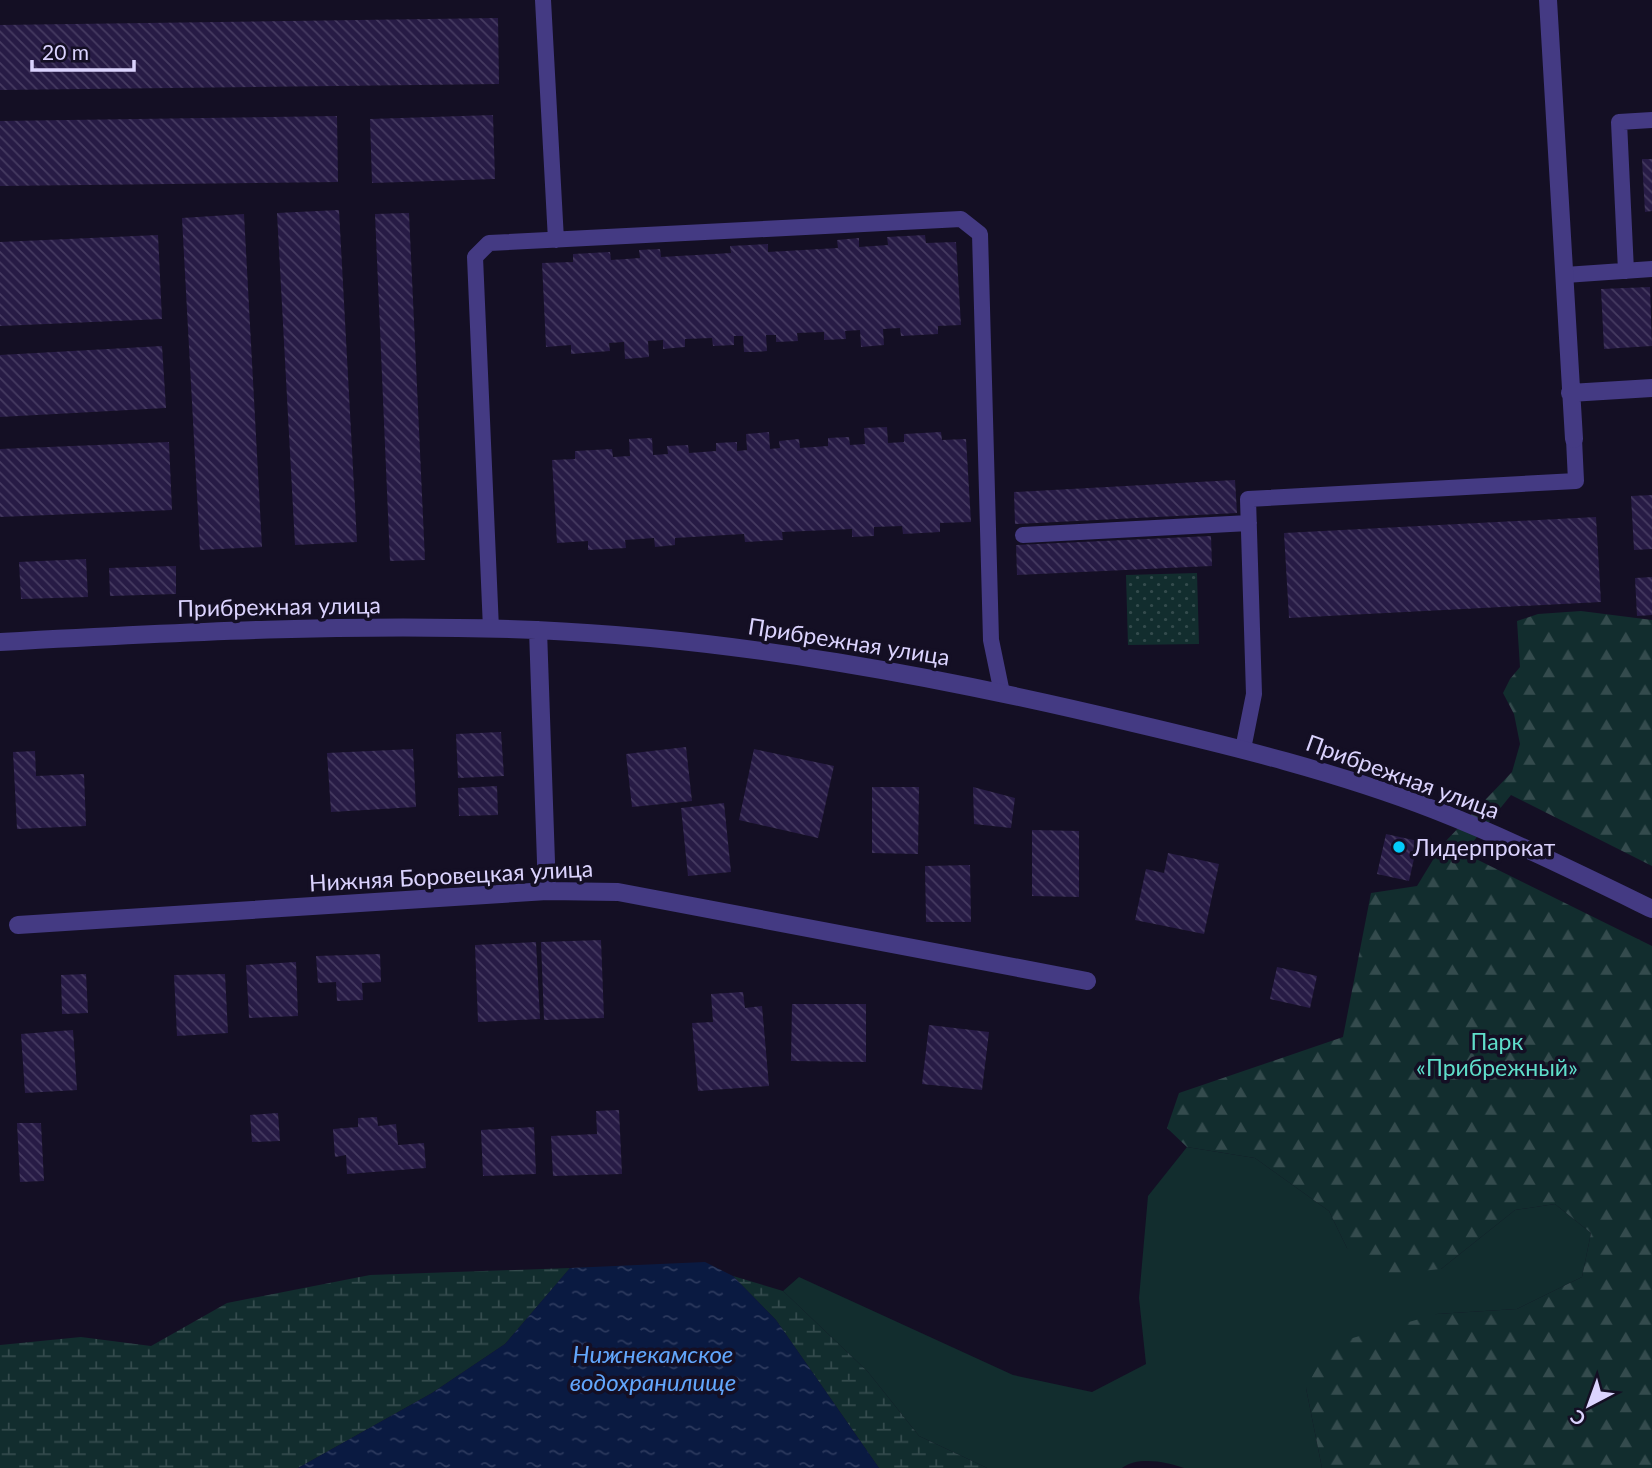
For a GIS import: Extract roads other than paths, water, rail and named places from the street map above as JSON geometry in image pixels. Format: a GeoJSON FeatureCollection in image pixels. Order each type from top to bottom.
{"type":"FeatureCollection","features":[{"type":"Feature","properties":{"kind":"street"},"geometry":{"type":"LineString","coordinates":[[1548,0],[1574,439]]}},
{"type":"Feature","properties":{"kind":"street"},"geometry":{"type":"LineString","coordinates":[[1570,393],[1652,388]]}},
{"type":"Feature","properties":{"kind":"street","name":"Прибрежная улица"},"geometry":{"type":"LineString","coordinates":[[0,642],[177,632],[374,627],[538,630],[710,644],[828,660],[1002,693],[1301,764],[1433,809],[1522,846],[1652,909]]}},
{"type":"Feature","properties":{"kind":"street"},"geometry":{"type":"LineString","coordinates":[[538,630],[547,891]]}},
{"type":"Feature","properties":{"kind":"street","name":"Нижняя Боровецкая улица"},"geometry":{"type":"LineString","coordinates":[[19,925],[547,891],[618,892],[1087,981]]}},
{"type":"Feature","properties":{"kind":"lane"},"geometry":{"type":"LineString","coordinates":[[543,0],[556,240]]}},
{"type":"Feature","properties":{"kind":"lane"},"geometry":{"type":"LineString","coordinates":[[1626,271],[1619,122],[1652,120]]}},
{"type":"Feature","properties":{"kind":"lane"},"geometry":{"type":"LineString","coordinates":[[491,629],[475,257],[489,243],[961,219],[980,234],[991,640],[1002,693]]}},
{"type":"Feature","properties":{"kind":"lane"},"geometry":{"type":"LineString","coordinates":[[1565,275],[1652,269]]}},
{"type":"Feature","properties":{"kind":"lane"},"geometry":{"type":"LineString","coordinates":[[1243,749],[1254,694],[1248,499],[1576,481],[1574,439]]}},
{"type":"Feature","properties":{"kind":"lane"},"geometry":{"type":"LineString","coordinates":[[1023,535],[1249,523]]}},
{"type":"Feature","properties":{"kind":"water","name":"Нижнекамское водохранилище"},"geometry":{"type":"Polygon","coordinates":[[[705,1262],[733,1276],[776,1320],[879,1468],[298,1468],[432,1393],[505,1344],[570,1268],[705,1262]]]}},
{"type":"Feature","properties":{"kind":"place","name":"Лидерпрокат"},"geometry":{"type":"Point","coordinates":[1399,847]}},
{"type":"Feature","properties":{"kind":"park label","name":"Парк «Прибрежный»"},"geometry":{"type":"Point","coordinates":[1497,1054]}}]}
